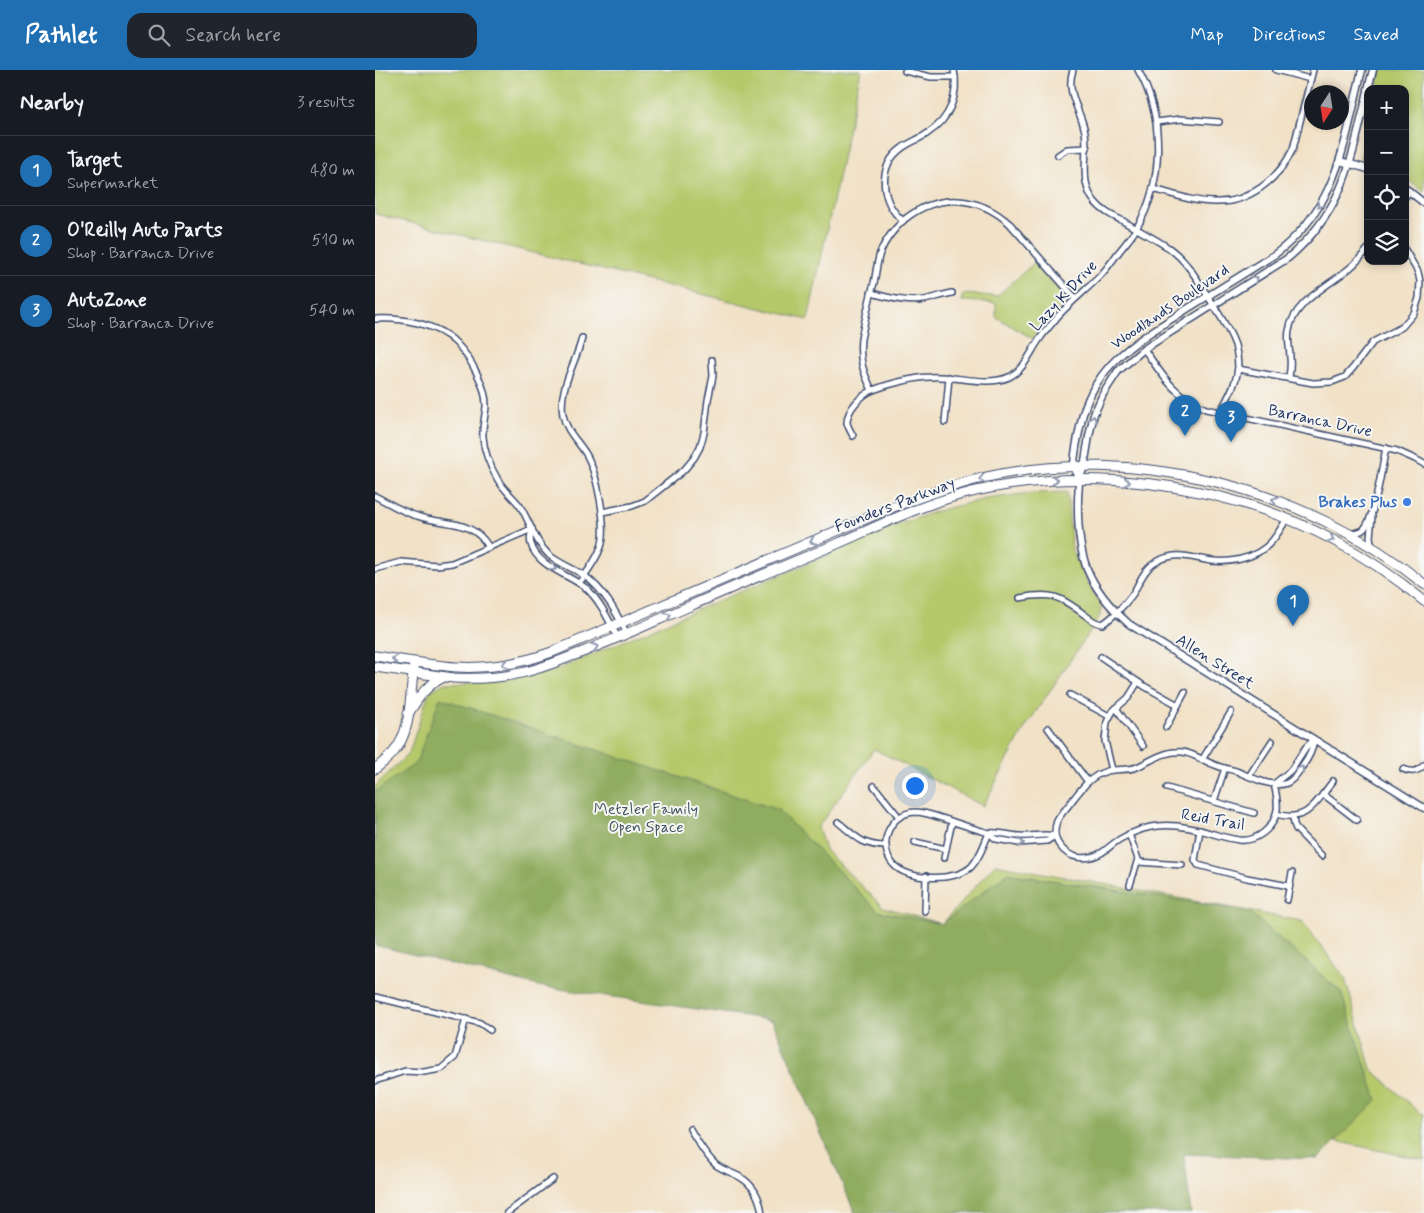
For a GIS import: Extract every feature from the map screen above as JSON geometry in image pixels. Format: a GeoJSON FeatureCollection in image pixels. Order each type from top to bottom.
{"type":"FeatureCollection","features":[{"type":"Feature","properties":{"kind":"main road","name":"Founders Parkway"},"geometry":{"type":"LineString","coordinates":[[375,656],[455,667],[507,665],[542,656],[876,514],[933,492],[1004,474],[1074,467],[1163,471],[1204,479],[1269,498],[1348,533],[1373,547],[1424,584]]}},
{"type":"Feature","properties":{"kind":"main road","name":"Founders Parkway"},"geometry":{"type":"LineString","coordinates":[[375,667],[446,677],[467,678],[508,676],[520,673],[545,666],[618,638],[894,519],[956,496],[988,488],[1053,480],[1127,482],[1177,488],[1239,502],[1287,519],[1332,540],[1368,560],[1424,601]]}},
{"type":"Feature","properties":{"kind":"main road"},"geometry":{"type":"LineString","coordinates":[[1287,519],[1296,517],[1320,519]]}},
{"type":"Feature","properties":{"kind":"main road"},"geometry":{"type":"LineString","coordinates":[[375,769],[401,743],[406,728],[415,661]]}},
{"type":"Feature","properties":{"kind":"main road"},"geometry":{"type":"LineString","coordinates":[[408,714],[429,685],[446,677]]}},
{"type":"Feature","properties":{"kind":"street"},"geometry":{"type":"LineString","coordinates":[[903,221],[893,212],[887,199],[884,182],[887,168],[901,148],[927,134],[942,122],[947,115],[953,100],[954,70]]}},
{"type":"Feature","properties":{"kind":"street"},"geometry":{"type":"LineString","coordinates":[[1073,70],[1070,84],[1071,93],[1085,132],[1087,148],[1086,182],[1089,193],[1104,211],[1162,244],[1176,253],[1187,264],[1232,338],[1238,356],[1238,369],[1232,388],[1220,413]]}},
{"type":"Feature","properties":{"kind":"street","name":"Lazy K Drive"},"geometry":{"type":"LineString","coordinates":[[853,436],[847,423],[849,414],[862,397],[873,390],[930,376],[990,381],[1001,380],[1014,374],[1025,363],[1048,328],[1075,298],[1100,276],[1136,229],[1153,189],[1157,163],[1156,122],[1149,94],[1138,70]]}},
{"type":"Feature","properties":{"kind":"street"},"geometry":{"type":"LineString","coordinates":[[1276,70],[1310,79]]}},
{"type":"Feature","properties":{"kind":"street"},"geometry":{"type":"LineString","coordinates":[[1153,189],[1186,198],[1215,203],[1247,196],[1260,189],[1279,172],[1293,149],[1313,70]]}},
{"type":"Feature","properties":{"kind":"street","name":"Woodlands Boulevard"},"geometry":{"type":"LineString","coordinates":[[1079,480],[1074,467],[1086,405],[1102,375],[1123,351],[1274,255],[1299,233],[1315,214],[1325,198],[1340,161],[1362,70]]}},
{"type":"Feature","properties":{"kind":"street","name":"Woodlands Boulevard"},"geometry":{"type":"LineString","coordinates":[[1369,85],[1373,70]]}},
{"type":"Feature","properties":{"kind":"street"},"geometry":{"type":"LineString","coordinates":[[905,71],[931,77],[955,77]]}},
{"type":"Feature","properties":{"kind":"street","name":"Woodlands Boulevard"},"geometry":{"type":"LineString","coordinates":[[1079,480],[1085,467],[1094,414],[1103,394],[1118,371],[1144,349],[1280,263],[1297,250],[1323,221],[1343,184],[1364,106]]}},
{"type":"Feature","properties":{"kind":"street"},"geometry":{"type":"LineString","coordinates":[[1156,122],[1181,120],[1219,122]]}},
{"type":"Feature","properties":{"kind":"street"},"geometry":{"type":"LineString","coordinates":[[1058,155],[1067,150],[1087,148]]}},
{"type":"Feature","properties":{"kind":"street"},"geometry":{"type":"LineString","coordinates":[[1340,161],[1364,168]]}},
{"type":"Feature","properties":{"kind":"street"},"geometry":{"type":"LineString","coordinates":[[1409,192],[1424,203]]}},
{"type":"Feature","properties":{"kind":"street"},"geometry":{"type":"LineString","coordinates":[[873,390],[866,378],[860,357],[861,339],[880,254],[893,231],[903,221],[923,207],[949,200],[963,201],[987,208],[1000,215],[1075,298]]}},
{"type":"Feature","properties":{"kind":"street"},"geometry":{"type":"LineString","coordinates":[[1289,377],[1291,366],[1288,341],[1293,317],[1304,303],[1355,264],[1364,254]]}},
{"type":"Feature","properties":{"kind":"street"},"geometry":{"type":"LineString","coordinates":[[1238,369],[1313,383],[1332,382],[1349,373],[1373,342],[1402,327],[1409,320],[1417,306],[1420,281],[1418,272],[1409,257]]}},
{"type":"Feature","properties":{"kind":"street"},"geometry":{"type":"LineString","coordinates":[[871,293],[900,300],[923,300],[952,293]]}},
{"type":"Feature","properties":{"kind":"street"},"geometry":{"type":"LineString","coordinates":[[375,319],[396,318],[436,328],[451,338],[465,353],[481,381],[486,407],[483,438],[487,455],[503,488],[521,508],[541,546],[550,556],[584,576],[604,594],[627,634]]}},
{"type":"Feature","properties":{"kind":"street"},"geometry":{"type":"LineString","coordinates":[[579,583],[595,560],[604,534],[602,512],[590,461],[568,429],[562,410],[564,393],[582,338]]}},
{"type":"Feature","properties":{"kind":"street","name":"Barranca Drive"},"geometry":{"type":"LineString","coordinates":[[1144,349],[1166,380],[1179,393],[1197,405],[1220,413],[1386,448],[1406,454],[1424,464]]}},
{"type":"Feature","properties":{"kind":"street"},"geometry":{"type":"LineString","coordinates":[[1118,371],[1125,357],[1123,351]]}},
{"type":"Feature","properties":{"kind":"street"},"geometry":{"type":"LineString","coordinates":[[602,512],[632,506],[645,500],[684,470],[694,458],[704,433],[713,376],[712,360]]}},
{"type":"Feature","properties":{"kind":"street"},"geometry":{"type":"LineString","coordinates":[[945,422],[949,377]]}},
{"type":"Feature","properties":{"kind":"street"},"geometry":{"type":"LineString","coordinates":[[1348,533],[1363,530],[1371,514],[1386,448]]}},
{"type":"Feature","properties":{"kind":"street","name":"Allen Street"},"geometry":{"type":"LineString","coordinates":[[1079,480],[1079,535],[1082,553],[1092,580],[1115,612],[1138,631],[1424,808]]}},
{"type":"Feature","properties":{"kind":"street"},"geometry":{"type":"LineString","coordinates":[[375,496],[416,516],[468,527],[480,534],[489,547]]}},
{"type":"Feature","properties":{"kind":"street"},"geometry":{"type":"LineString","coordinates":[[1371,514],[1370,537],[1373,547]]}},
{"type":"Feature","properties":{"kind":"street"},"geometry":{"type":"LineString","coordinates":[[1020,598],[1041,595],[1057,598],[1070,604],[1100,624],[1107,621],[1130,597],[1143,573],[1155,562],[1178,555],[1209,561],[1231,561],[1252,556],[1263,550],[1271,542],[1287,519]]}},
{"type":"Feature","properties":{"kind":"street"},"geometry":{"type":"LineString","coordinates":[[375,569],[401,562],[437,565],[452,563],[532,529]]}},
{"type":"Feature","properties":{"kind":"street"},"geometry":{"type":"LineString","coordinates":[[532,529],[531,545],[536,553],[554,569],[579,583],[595,598],[618,638]]}},
{"type":"Feature","properties":{"kind":"street"},"geometry":{"type":"LineString","coordinates":[[1101,657],[1138,682],[1178,705]]}},
{"type":"Feature","properties":{"kind":"street"},"geometry":{"type":"LineString","coordinates":[[1111,770],[1105,742],[1105,728],[1109,716],[1128,698],[1138,682]]}},
{"type":"Feature","properties":{"kind":"street"},"geometry":{"type":"LineString","coordinates":[[1166,727],[1185,692]]}},
{"type":"Feature","properties":{"kind":"street"},"geometry":{"type":"LineString","coordinates":[[1070,695],[1109,716]]}},
{"type":"Feature","properties":{"kind":"street"},"geometry":{"type":"LineString","coordinates":[[1116,708],[1143,746]]}},
{"type":"Feature","properties":{"kind":"street"},"geometry":{"type":"LineString","coordinates":[[1202,760],[1231,712]]}},
{"type":"Feature","properties":{"kind":"street"},"geometry":{"type":"LineString","coordinates":[[1047,728],[1088,782]]}},
{"type":"Feature","properties":{"kind":"street"},"geometry":{"type":"LineString","coordinates":[[989,833],[977,860],[966,870],[957,875],[947,877],[912,875],[897,868],[889,859],[885,841],[888,830],[899,817],[908,813],[919,812],[989,833],[997,832],[1017,836],[1046,834],[1055,836],[1055,827],[1059,819],[1088,782],[1098,775],[1111,770],[1131,769],[1172,752],[1186,753],[1274,784],[1289,773],[1306,747],[1314,740]]}},
{"type":"Feature","properties":{"kind":"street"},"geometry":{"type":"LineString","coordinates":[[1249,776],[1272,741]]}},
{"type":"Feature","properties":{"kind":"street"},"geometry":{"type":"LineString","coordinates":[[1403,769],[1415,772],[1424,765]]}},
{"type":"Feature","properties":{"kind":"street"},"geometry":{"type":"LineString","coordinates":[[1214,801],[1225,768]]}},
{"type":"Feature","properties":{"kind":"street"},"geometry":{"type":"LineString","coordinates":[[1274,784],[1277,804],[1276,814],[1293,817],[1307,812],[1333,781]]}},
{"type":"Feature","properties":{"kind":"street"},"geometry":{"type":"LineString","coordinates":[[874,786],[899,817]]}},
{"type":"Feature","properties":{"kind":"street"},"geometry":{"type":"LineString","coordinates":[[1167,788],[1253,813]]}},
{"type":"Feature","properties":{"kind":"street"},"geometry":{"type":"LineString","coordinates":[[1323,794],[1357,820]]}},
{"type":"Feature","properties":{"kind":"street","name":"Reid Trail"},"geometry":{"type":"LineString","coordinates":[[1055,836],[1059,846],[1065,852],[1071,856],[1083,858],[1100,854],[1129,834],[1158,825],[1179,826],[1234,839],[1248,840],[1259,836],[1266,830],[1276,814]]}},
{"type":"Feature","properties":{"kind":"street"},"geometry":{"type":"LineString","coordinates":[[1293,817],[1296,829],[1322,856]]}},
{"type":"Feature","properties":{"kind":"street"},"geometry":{"type":"LineString","coordinates":[[838,822],[867,844],[886,846]]}},
{"type":"Feature","properties":{"kind":"street"},"geometry":{"type":"LineString","coordinates":[[944,858],[952,822]]}},
{"type":"Feature","properties":{"kind":"street"},"geometry":{"type":"LineString","coordinates":[[1200,830],[1195,860],[1198,866],[1289,886]]}},
{"type":"Feature","properties":{"kind":"street"},"geometry":{"type":"LineString","coordinates":[[1129,834],[1138,857],[1130,885]]}},
{"type":"Feature","properties":{"kind":"street"},"geometry":{"type":"LineString","coordinates":[[915,842],[946,848]]}},
{"type":"Feature","properties":{"kind":"street"},"geometry":{"type":"LineString","coordinates":[[1138,862],[1183,866]]}},
{"type":"Feature","properties":{"kind":"street"},"geometry":{"type":"LineString","coordinates":[[1287,900],[1292,873]]}},
{"type":"Feature","properties":{"kind":"street"},"geometry":{"type":"LineString","coordinates":[[925,911],[926,876]]}},
{"type":"Feature","properties":{"kind":"street"},"geometry":{"type":"LineString","coordinates":[[375,997],[480,1022],[490,1030]]}},
{"type":"Feature","properties":{"kind":"street"},"geometry":{"type":"LineString","coordinates":[[375,1081],[405,1071],[423,1072],[441,1069],[455,1057],[466,1019]]}},
{"type":"Feature","properties":{"kind":"street"},"geometry":{"type":"LineString","coordinates":[[690,1130],[708,1158],[718,1167],[743,1178],[755,1191],[761,1202],[762,1213]]}},
{"type":"Feature","properties":{"kind":"street"},"geometry":{"type":"LineString","coordinates":[[507,1213],[553,1179]]}},
{"type":"Feature","properties":{"kind":"green space"},"geometry":{"type":"Polygon","coordinates":[[[375,70],[861,70],[808,320],[375,214],[375,70]]]}},
{"type":"Feature","properties":{"kind":"green space"},"geometry":{"type":"Polygon","coordinates":[[[1381,70],[1424,70],[1424,192],[1409,181],[1409,85],[1377,85],[1381,70]]]}},
{"type":"Feature","properties":{"kind":"green space"},"geometry":{"type":"Polygon","coordinates":[[[1364,141],[1364,160],[1360,158],[1364,141]]]}},
{"type":"Feature","properties":{"kind":"green space"},"geometry":{"type":"Polygon","coordinates":[[[1035,262],[1065,297],[1064,301],[1033,339],[996,317],[996,303],[961,301],[963,294],[997,296],[1035,262]]]}},
{"type":"Feature","properties":{"kind":"green space","name":"Metzler Family Open Space"},"geometry":{"type":"Polygon","coordinates":[[[1067,492],[1072,550],[1089,586],[1102,605],[1099,618],[1025,728],[983,806],[874,749],[818,827],[825,850],[883,907],[942,924],[995,864],[1302,921],[1345,978],[1371,1069],[1420,1113],[1424,1114],[1424,1160],[375,936],[375,786],[409,753],[429,692],[444,683],[505,681],[551,672],[896,525],[940,510],[985,499],[1031,493],[1067,492]]]}},
{"type":"Feature","properties":{"kind":"green space","name":"Metzler Family Open Space"},"geometry":{"type":"Polygon","coordinates":[[[440,698],[778,810],[878,911],[942,924],[1007,873],[1248,911],[1341,992],[1377,1100],[1318,1159],[1184,1154],[1191,1213],[855,1213],[772,1020],[538,986],[375,945],[375,792],[416,763],[440,698]]]}},
{"type":"Feature","properties":{"kind":"place","name":"O'Reilly Auto Parts"},"geometry":{"type":"Point","coordinates":[1185,436]}},
{"type":"Feature","properties":{"kind":"place","name":"AutoZone"},"geometry":{"type":"Point","coordinates":[1231,442]}},
{"type":"Feature","properties":{"kind":"place","name":"Brakes Plus"},"geometry":{"type":"Point","coordinates":[1407,502]}},
{"type":"Feature","properties":{"kind":"place","name":"Target"},"geometry":{"type":"Point","coordinates":[1293,626]}}]}
